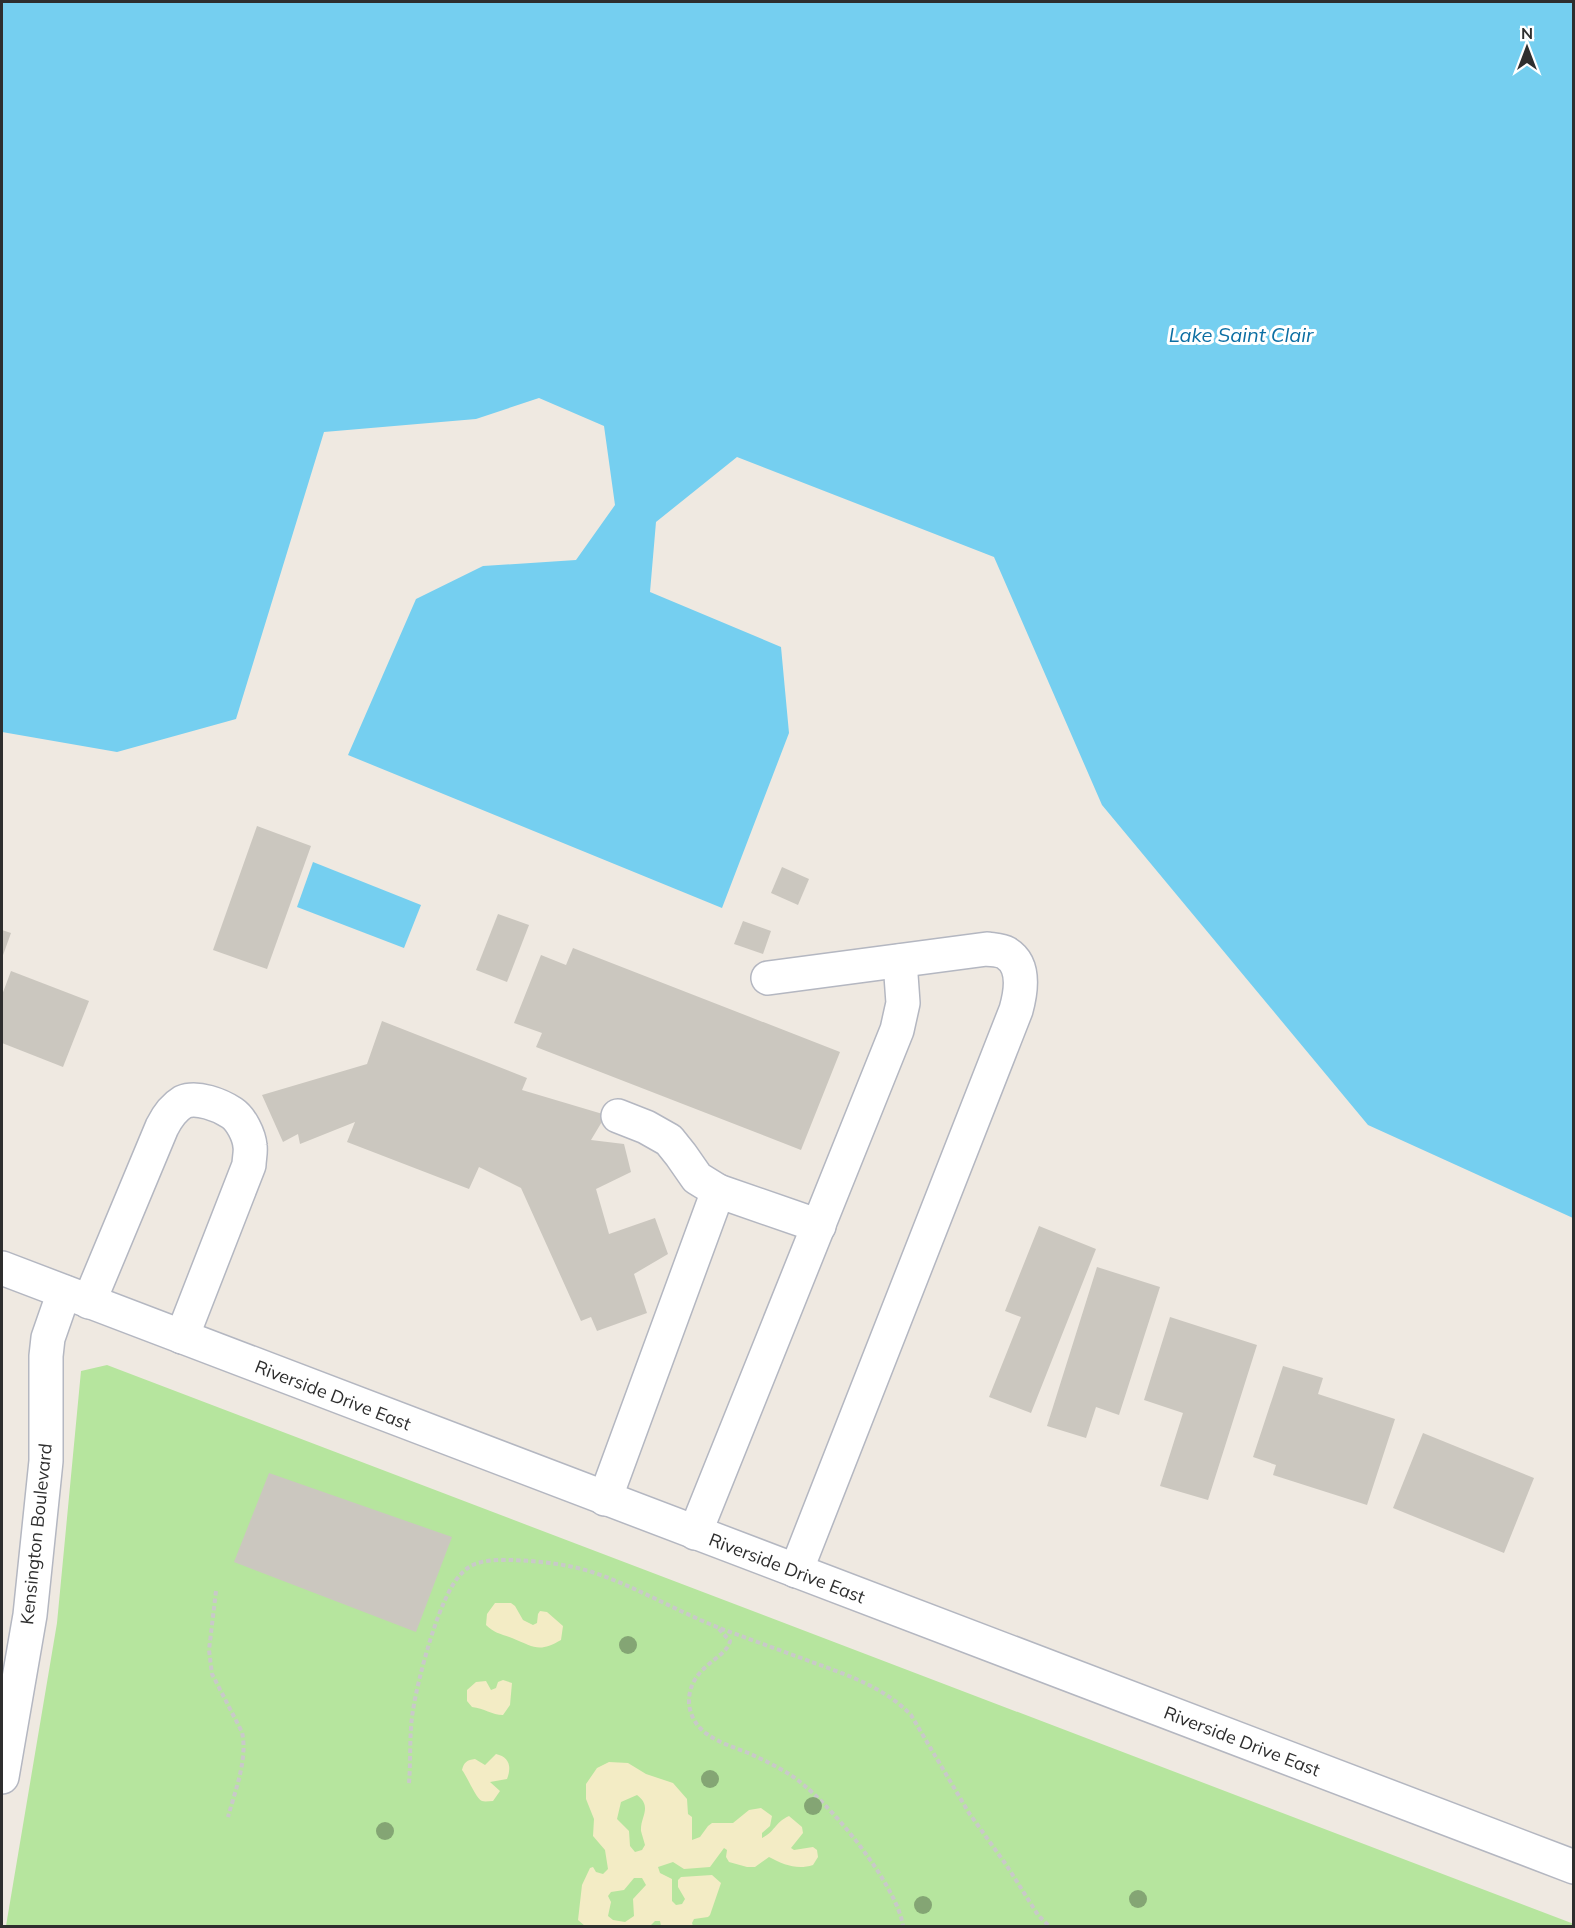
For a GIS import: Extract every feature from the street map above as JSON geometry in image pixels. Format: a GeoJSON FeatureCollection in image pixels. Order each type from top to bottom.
{"type":"FeatureCollection","features":[{"type":"Feature","properties":{"kind":"street"},"geometry":{"type":"LineString","coordinates":[[768,978],[987,949],[1006,953],[1018,967],[1021,991],[1016,1010],[796,1571]]}},
{"type":"Feature","properties":{"kind":"street"},"geometry":{"type":"LineString","coordinates":[[695,1533],[897,1030],[903,1003],[900,961]]}},
{"type":"Feature","properties":{"kind":"street","name":"Kensington Boulevard"},"geometry":{"type":"LineString","coordinates":[[2,1777],[30,1615],[46,1461],[48,1338],[76,1297],[170,1113],[182,1103],[191,1100],[207,1102],[234,1114],[245,1129],[250,1145],[249,1165],[182,1337]]}},
{"type":"Feature","properties":{"kind":"street"},"geometry":{"type":"LineString","coordinates":[[618,1116],[646,1127],[669,1140],[697,1178],[718,1191],[819,1226]]}},
{"type":"Feature","properties":{"kind":"street"},"geometry":{"type":"LineString","coordinates":[[605,1499],[718,1191]]}},
{"type":"Feature","properties":{"kind":"street","name":"Riverside Drive East"},"geometry":{"type":"LineString","coordinates":[[2,1268],[1574,1867]]}},
{"type":"Feature","properties":{"kind":"street"},"geometry":{"type":"LineString","coordinates":[[2,1630],[30,1615]]}},
{"type":"Feature","properties":{"kind":"path"},"geometry":{"type":"LineString","coordinates":[[410,1783],[413,1711],[425,1661],[438,1617],[452,1586],[461,1573],[472,1565],[487,1560],[539,1561],[592,1572],[719,1628],[864,1681],[900,1705],[910,1716],[969,1813],[1038,1915],[1049,1926]]}},
{"type":"Feature","properties":{"kind":"path"},"geometry":{"type":"LineString","coordinates":[[216,1591],[209,1650],[212,1674],[242,1732],[244,1741],[240,1772],[228,1817]]}},
{"type":"Feature","properties":{"kind":"path"},"geometry":{"type":"LineString","coordinates":[[719,1628],[730,1641],[729,1645],[694,1680],[689,1704],[692,1716],[697,1724],[719,1741],[758,1757],[791,1775],[821,1800],[855,1839],[894,1898],[903,1926]]}},
{"type":"Feature","properties":{"kind":"green space"},"geometry":{"type":"Polygon","coordinates":[[[107,1365],[1574,1924],[1573,1926],[6,1926],[57,1623],[81,1371],[107,1365]]]}},
{"type":"Feature","properties":{"kind":"sand"},"geometry":{"type":"Polygon","coordinates":[[[495,1603],[511,1603],[523,1620],[533,1625],[537,1623],[540,1611],[547,1612],[563,1626],[561,1640],[547,1646],[536,1647],[495,1632],[486,1625],[487,1614],[495,1603]]]}},
{"type":"Feature","properties":{"kind":"sand"},"geometry":{"type":"Polygon","coordinates":[[[503,1680],[512,1683],[510,1705],[503,1715],[472,1707],[467,1701],[467,1690],[476,1682],[486,1681],[491,1690],[503,1680]]]}},
{"type":"Feature","properties":{"kind":"sand"},"geometry":{"type":"Polygon","coordinates":[[[496,1754],[507,1760],[509,1766],[507,1779],[490,1782],[500,1791],[493,1801],[482,1801],[474,1792],[462,1770],[466,1762],[470,1760],[475,1759],[485,1765],[496,1754]]]}},
{"type":"Feature","properties":{"kind":"sand"},"geometry":{"type":"Polygon","coordinates":[[[609,1762],[628,1763],[646,1774],[673,1783],[687,1799],[688,1814],[692,1817],[692,1840],[700,1837],[712,1823],[733,1823],[749,1810],[761,1808],[772,1816],[770,1826],[762,1833],[762,1838],[789,1816],[802,1827],[803,1833],[791,1848],[794,1850],[813,1847],[817,1850],[818,1857],[813,1865],[801,1867],[791,1866],[769,1857],[755,1867],[747,1867],[729,1862],[726,1857],[727,1850],[724,1848],[710,1867],[684,1869],[673,1862],[658,1867],[660,1873],[672,1879],[672,1901],[676,1905],[682,1904],[685,1899],[678,1887],[678,1880],[681,1877],[712,1875],[721,1883],[708,1917],[694,1919],[693,1926],[661,1926],[660,1921],[655,1921],[650,1926],[585,1926],[578,1920],[582,1885],[590,1868],[593,1867],[596,1872],[603,1874],[608,1869],[605,1850],[593,1836],[594,1819],[586,1799],[586,1784],[597,1768],[609,1762]],[[637,1795],[621,1802],[617,1819],[629,1831],[630,1846],[635,1852],[642,1850],[645,1845],[641,1826],[645,1808],[642,1799],[637,1795]],[[634,1878],[624,1890],[611,1892],[608,1896],[611,1902],[608,1916],[613,1920],[625,1922],[634,1916],[633,1899],[646,1885],[642,1878],[634,1878]]]}},
{"type":"Feature","properties":{"kind":"water","name":"Lake Saint Clair"},"geometry":{"type":"Polygon","coordinates":[[[2,2],[1573,2],[1573,1218],[1368,1125],[1102,805],[994,557],[737,457],[656,522],[650,592],[781,647],[789,733],[722,908],[348,755],[416,599],[483,566],[576,560],[615,505],[604,426],[539,398],[476,419],[324,432],[236,719],[117,752],[2,732],[2,2]]]}},
{"type":"Feature","properties":{"kind":"water"},"geometry":{"type":"Polygon","coordinates":[[[313,862],[421,905],[404,948],[297,907],[313,862]]]}},
{"type":"Feature","properties":{"kind":"building"},"geometry":{"type":"Polygon","coordinates":[[[257,826],[311,846],[267,969],[213,950],[257,826]]]}},
{"type":"Feature","properties":{"kind":"building"},"geometry":{"type":"Polygon","coordinates":[[[782,867],[809,879],[798,905],[771,893],[782,867]]]}},
{"type":"Feature","properties":{"kind":"building"},"geometry":{"type":"Polygon","coordinates":[[[498,914],[529,925],[507,982],[476,970],[498,914]]]}},
{"type":"Feature","properties":{"kind":"building"},"geometry":{"type":"Polygon","coordinates":[[[743,921],[771,931],[763,954],[734,944],[743,921]]]}},
{"type":"Feature","properties":{"kind":"building"},"geometry":{"type":"Polygon","coordinates":[[[2,930],[11,933],[2,958],[2,930]]]}},
{"type":"Feature","properties":{"kind":"building"},"geometry":{"type":"Polygon","coordinates":[[[573,948],[840,1052],[801,1150],[536,1047],[542,1033],[514,1023],[541,955],[566,965],[573,948]]]}},
{"type":"Feature","properties":{"kind":"building"},"geometry":{"type":"Polygon","coordinates":[[[11,971],[89,1001],[63,1067],[2,1043],[2,995],[11,971]]]}},
{"type":"Feature","properties":{"kind":"building"},"geometry":{"type":"Polygon","coordinates":[[[382,1021],[527,1078],[522,1090],[606,1115],[591,1140],[624,1144],[631,1172],[596,1189],[609,1234],[655,1218],[668,1254],[634,1274],[647,1313],[597,1331],[591,1317],[581,1321],[521,1188],[479,1167],[469,1189],[347,1142],[355,1122],[300,1144],[298,1134],[283,1142],[262,1095],[367,1064],[382,1021]]]}},
{"type":"Feature","properties":{"kind":"building"},"geometry":{"type":"Polygon","coordinates":[[[1039,1226],[1096,1249],[1031,1413],[989,1397],[1021,1317],[1005,1311],[1039,1226]]]}},
{"type":"Feature","properties":{"kind":"building"},"geometry":{"type":"Polygon","coordinates":[[[1097,1267],[1160,1287],[1119,1415],[1096,1407],[1086,1438],[1047,1426],[1097,1267]]]}},
{"type":"Feature","properties":{"kind":"building"},"geometry":{"type":"Polygon","coordinates":[[[1170,1317],[1257,1345],[1208,1500],[1160,1486],[1183,1413],[1144,1400],[1170,1317]]]}},
{"type":"Feature","properties":{"kind":"building"},"geometry":{"type":"Polygon","coordinates":[[[1283,1366],[1323,1378],[1318,1394],[1395,1419],[1367,1505],[1273,1475],[1276,1465],[1253,1457],[1283,1366]]]}},
{"type":"Feature","properties":{"kind":"building"},"geometry":{"type":"Polygon","coordinates":[[[1423,1433],[1534,1478],[1504,1553],[1393,1508],[1423,1433]]]}},
{"type":"Feature","properties":{"kind":"building"},"geometry":{"type":"Polygon","coordinates":[[[269,1473],[452,1537],[416,1632],[234,1562],[269,1473]]]}}]}
